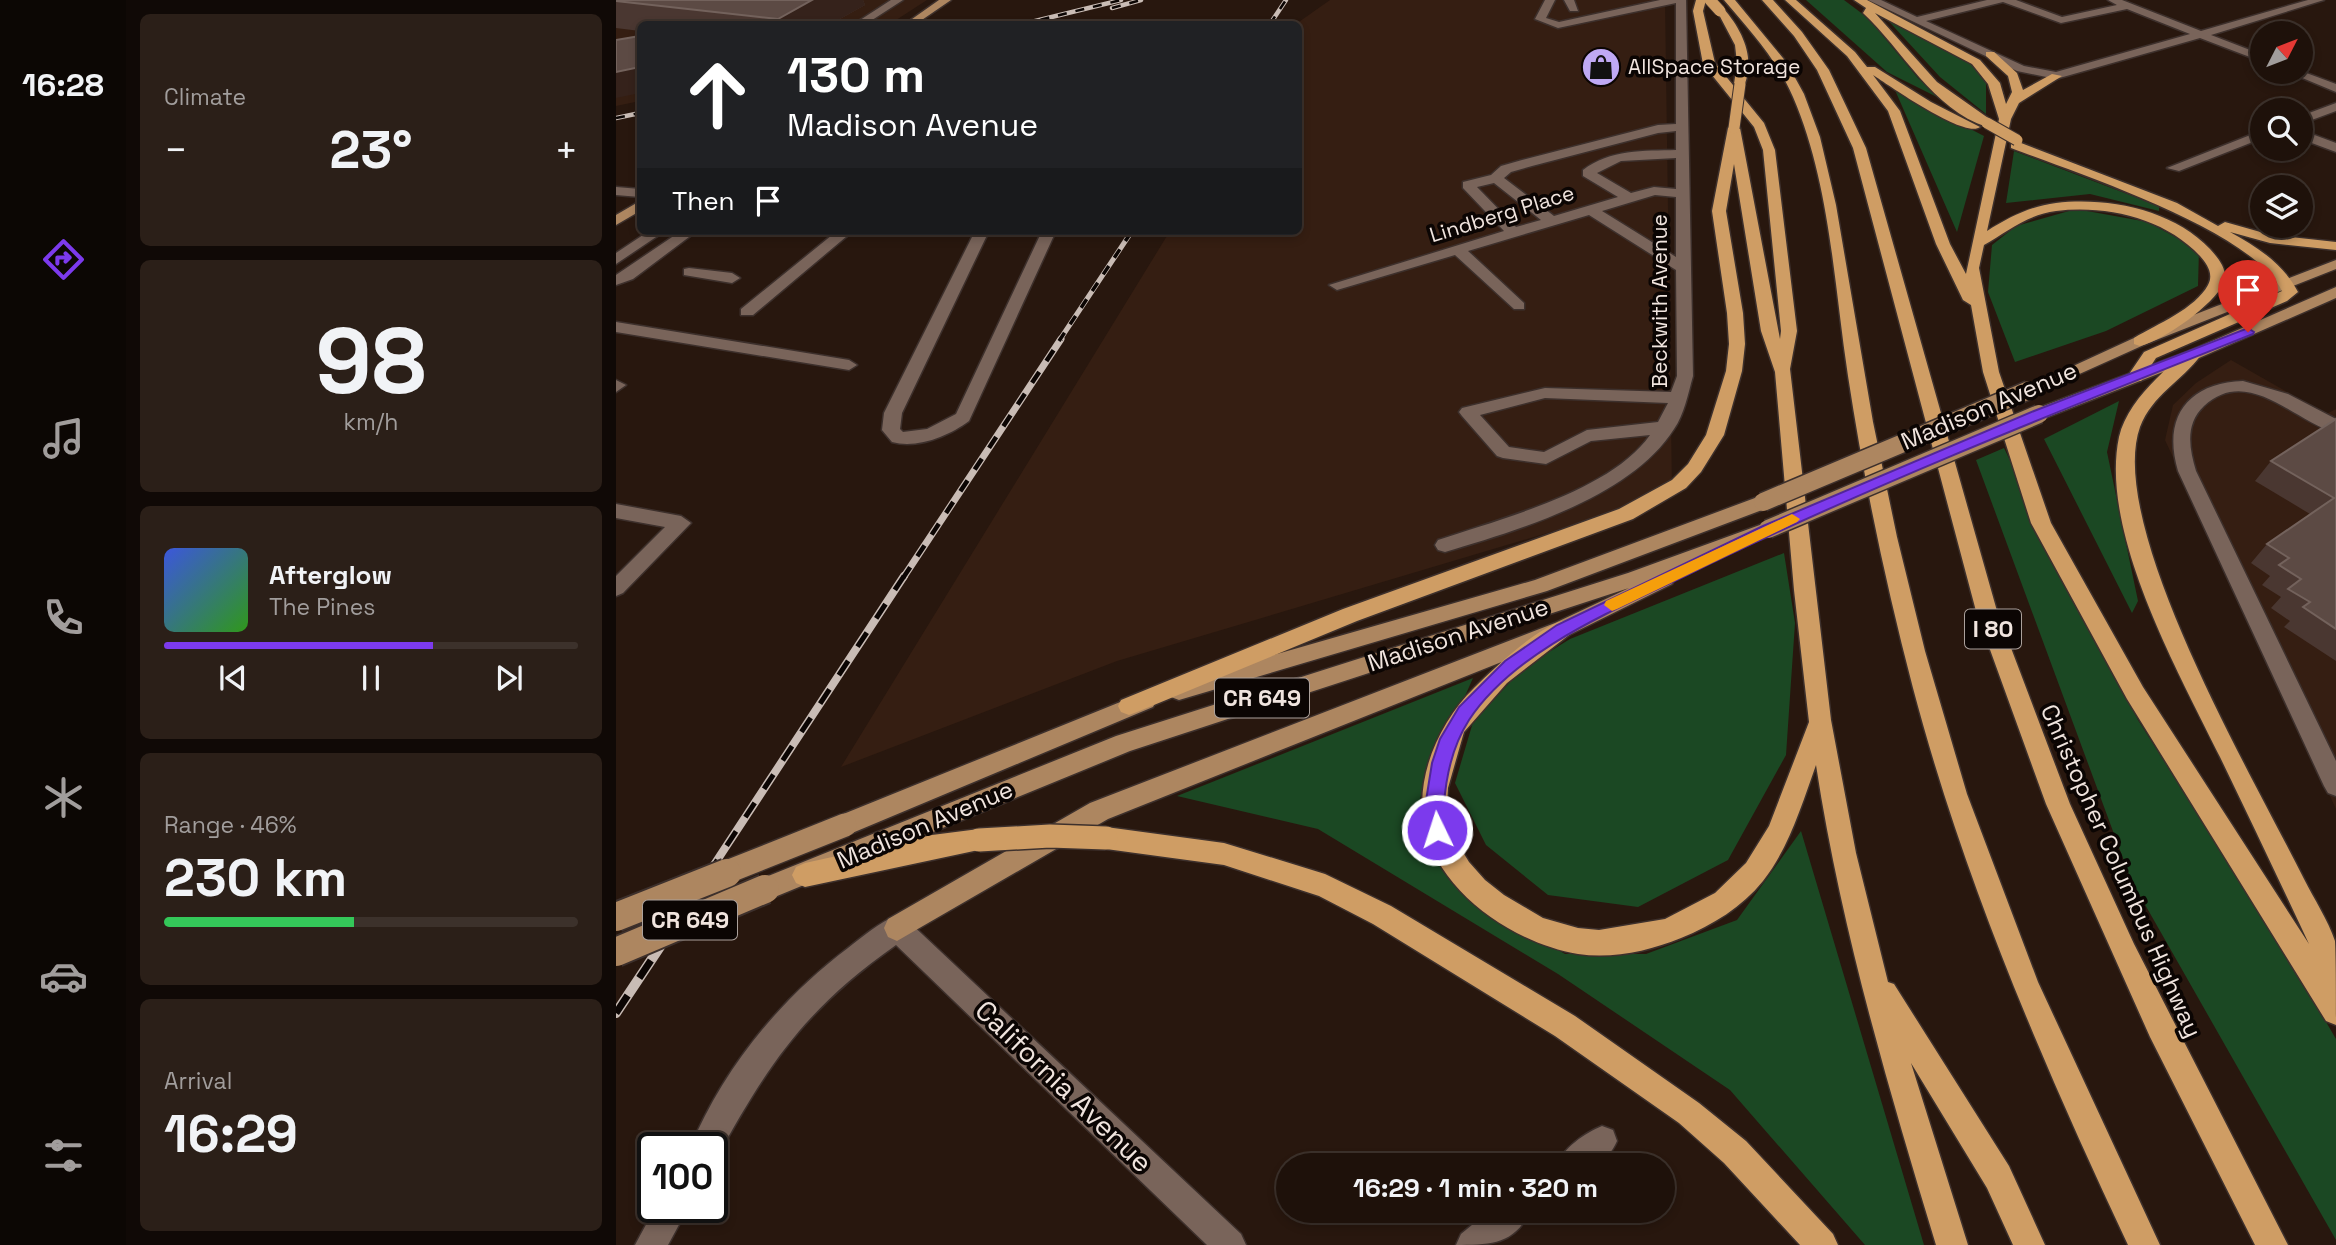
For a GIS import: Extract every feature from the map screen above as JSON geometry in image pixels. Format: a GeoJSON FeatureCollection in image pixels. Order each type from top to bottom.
{"type":"FeatureCollection","features":[{"type":"Feature","properties":{"kind":"highway"},"geometry":{"type":"LineString","coordinates":[[1701,0],[1698,11],[1709,64],[1759,127],[1769,150],[1790,331],[1783,372]]}},
{"type":"Feature","properties":{"kind":"highway"},"geometry":{"type":"LineString","coordinates":[[1710,0],[1724,3],[1759,32],[1788,74],[1817,151],[1894,574],[1936,731],[2010,940],[2054,1047],[2144,1245]]}},
{"type":"Feature","properties":{"kind":"highway","name":"Christopher Columbus Highway"},"geometry":{"type":"LineString","coordinates":[[1766,0],[1822,65],[1858,139],[1976,574],[2034,746],[2129,964],[2272,1245]]}},
{"type":"Feature","properties":{"kind":"highway"},"geometry":{"type":"LineString","coordinates":[[1790,0],[1851,54],[1927,105],[2160,202],[2251,235],[2293,243],[2336,246]]}},
{"type":"Feature","properties":{"kind":"highway"},"geometry":{"type":"LineString","coordinates":[[1851,0],[1878,20],[1919,71],[1986,128]]}},
{"type":"Feature","properties":{"kind":"highway"},"geometry":{"type":"LineString","coordinates":[[1859,0],[1976,62],[1994,83],[2005,119]]}},
{"type":"Feature","properties":{"kind":"highway"},"geometry":{"type":"LineString","coordinates":[[1701,19],[1706,9],[1724,3]]}},
{"type":"Feature","properties":{"kind":"highway"},"geometry":{"type":"LineString","coordinates":[[1129,706],[1350,615],[1626,514],[1679,484],[1695,468],[1716,435],[1734,371],[1737,344],[1735,313],[1719,211],[1744,61],[1741,41],[1724,3]]}},
{"type":"Feature","properties":{"kind":"highway"},"geometry":{"type":"LineString","coordinates":[[1851,54],[1894,111],[1943,244],[1978,314]]}},
{"type":"Feature","properties":{"kind":"highway"},"geometry":{"type":"LineString","coordinates":[[1990,54],[2013,75],[2018,86],[2015,100],[2005,119],[1980,242],[1972,268],[1978,314],[1991,372],[2041,523],[2135,693],[2336,1011]]}},
{"type":"Feature","properties":{"kind":"highway"},"geometry":{"type":"LineString","coordinates":[[2015,100],[2056,76]]}},
{"type":"Feature","properties":{"kind":"highway"},"geometry":{"type":"LineString","coordinates":[[1734,128],[1769,331],[1783,372],[1820,722],[1842,843],[1892,1051],[1952,1245]]}},
{"type":"Feature","properties":{"kind":"highway"},"geometry":{"type":"LineString","coordinates":[[2135,377],[2150,355],[2282,298],[2290,292],[2288,281],[2244,248],[2160,202]]}},
{"type":"Feature","properties":{"kind":"highway"},"geometry":{"type":"LineString","coordinates":[[1980,242],[2033,212],[2074,205],[2130,213],[2164,224],[2190,239],[2213,262],[2217,271],[2215,286],[2193,307],[2140,341]]}},
{"type":"Feature","properties":{"kind":"highway"},"geometry":{"type":"LineString","coordinates":[[2193,355],[2146,400],[2128,438],[2126,470],[2134,529],[2170,626],[2336,972]]}},
{"type":"Feature","properties":{"kind":"highway"},"geometry":{"type":"LineString","coordinates":[[1562,629],[1510,665],[1465,712],[1449,739],[1441,763],[1434,807],[1437,830],[1462,871],[1481,891],[1524,923],[1552,935],[1580,941],[1611,942],[1672,930],[1726,900],[1758,867],[1772,844],[1820,722]]}},
{"type":"Feature","properties":{"kind":"highway"},"geometry":{"type":"LineString","coordinates":[[805,875],[932,846],[1050,836],[1106,838],[1224,853],[1325,886],[1382,915],[1636,1073],[1735,1152],[1822,1245]]}},
{"type":"Feature","properties":{"kind":"highway"},"geometry":{"type":"LineString","coordinates":[[1874,977],[1998,1177],[2029,1245]]}},
{"type":"Feature","properties":{"kind":"highway"},"geometry":{"type":"LineString","coordinates":[[1781,1200],[1809,1245]]}},
{"type":"Feature","properties":{"kind":"main road"},"geometry":{"type":"LineString","coordinates":[[914,21],[946,0]]}},
{"type":"Feature","properties":{"kind":"main road"},"geometry":{"type":"LineString","coordinates":[[616,221],[637,207]]}},
{"type":"Feature","properties":{"kind":"main road","name":"Madison Avenue"},"geometry":{"type":"LineString","coordinates":[[616,917],[1129,706],[1540,586],[1763,502],[2140,341],[2336,264]]}},
{"type":"Feature","properties":{"kind":"main road","name":"Madison Avenue"},"geometry":{"type":"LineString","coordinates":[[616,952],[1124,743],[1622,582],[1768,529],[2039,414],[2193,355],[2336,292]]}},
{"type":"Feature","properties":{"kind":"main road"},"geometry":{"type":"LineString","coordinates":[[898,928],[1099,811],[1562,629],[1768,529]]}},
{"type":"Feature","properties":{"kind":"street"},"geometry":{"type":"LineString","coordinates":[[864,21],[898,0]]}},
{"type":"Feature","properties":{"kind":"street"},"geometry":{"type":"LineString","coordinates":[[1550,0],[1540,19],[1549,25],[1674,0]]}},
{"type":"Feature","properties":{"kind":"street"},"geometry":{"type":"LineString","coordinates":[[1611,0],[1610,5],[1620,12]]}},
{"type":"Feature","properties":{"kind":"street","name":"Beckwith Avenue"},"geometry":{"type":"LineString","coordinates":[[1445,545],[1593,489],[1634,462],[1667,427],[1680,398],[1685,376],[1681,0]]}},
{"type":"Feature","properties":{"kind":"street"},"geometry":{"type":"LineString","coordinates":[[1873,0],[2032,73],[2056,76],[2319,0]]}},
{"type":"Feature","properties":{"kind":"street"},"geometry":{"type":"LineString","coordinates":[[1917,20],[2000,0]]}},
{"type":"Feature","properties":{"kind":"street"},"geometry":{"type":"LineString","coordinates":[[2006,0],[2061,20],[2127,6]]}},
{"type":"Feature","properties":{"kind":"street"},"geometry":{"type":"LineString","coordinates":[[2113,0],[2250,54]]}},
{"type":"Feature","properties":{"kind":"street"},"geometry":{"type":"LineString","coordinates":[[2314,80],[2336,88]]}},
{"type":"Feature","properties":{"kind":"street"},"geometry":{"type":"LineString","coordinates":[[2313,116],[2336,107]]}},
{"type":"Feature","properties":{"kind":"street"},"geometry":{"type":"LineString","coordinates":[[1514,233],[1468,185],[1496,178],[1506,169],[1527,163],[1658,130],[1681,127]]}},
{"type":"Feature","properties":{"kind":"street"},"geometry":{"type":"LineString","coordinates":[[2174,168],[2250,139]]}},
{"type":"Feature","properties":{"kind":"street"},"geometry":{"type":"LineString","coordinates":[[2313,139],[2336,148]]}},
{"type":"Feature","properties":{"kind":"street"},"geometry":{"type":"LineString","coordinates":[[1629,198],[1588,173],[1593,168],[1627,156],[1681,154]]}},
{"type":"Feature","properties":{"kind":"street"},"geometry":{"type":"LineString","coordinates":[[1496,178],[1551,221]]}},
{"type":"Feature","properties":{"kind":"street"},"geometry":{"type":"LineString","coordinates":[[616,191],[637,193]]}},
{"type":"Feature","properties":{"kind":"street","name":"Lindberg Place"},"geometry":{"type":"LineString","coordinates":[[1337,285],[1654,191],[1681,193]]}},
{"type":"Feature","properties":{"kind":"street"},"geometry":{"type":"LineString","coordinates":[[1589,209],[1684,268]]}},
{"type":"Feature","properties":{"kind":"street"},"geometry":{"type":"LineString","coordinates":[[616,260],[652,235]]}},
{"type":"Feature","properties":{"kind":"street"},"geometry":{"type":"LineString","coordinates":[[616,281],[628,276],[684,235]]}},
{"type":"Feature","properties":{"kind":"street"},"geometry":{"type":"LineString","coordinates":[[747,312],[841,235]]}},
{"type":"Feature","properties":{"kind":"street"},"geometry":{"type":"LineString","coordinates":[[980,235],[893,413],[891,430],[898,438],[929,435],[954,425],[963,417],[1047,235]]}},
{"type":"Feature","properties":{"kind":"street"},"geometry":{"type":"LineString","coordinates":[[1459,250],[1519,306]]}},
{"type":"Feature","properties":{"kind":"street"},"geometry":{"type":"LineString","coordinates":[[689,272],[732,278]]}},
{"type":"Feature","properties":{"kind":"street"},"geometry":{"type":"LineString","coordinates":[[616,327],[849,365]]}},
{"type":"Feature","properties":{"kind":"street"},"geometry":{"type":"LineString","coordinates":[[2336,428],[2267,391],[2240,385],[2223,387],[2203,398],[2187,415],[2181,429],[2181,450],[2193,483],[2336,786]]}},
{"type":"Feature","properties":{"kind":"street"},"geometry":{"type":"LineString","coordinates":[[1667,427],[1587,436],[1546,458],[1503,452],[1468,412],[1545,393],[1680,398]]}},
{"type":"Feature","properties":{"kind":"street"},"geometry":{"type":"LineString","coordinates":[[616,511],[681,523],[616,588]]}},
{"type":"Feature","properties":{"kind":"street"},"geometry":{"type":"LineString","coordinates":[[715,1132],[771,1041],[808,999],[853,959],[898,928]]}},
{"type":"Feature","properties":{"kind":"street","name":"California Avenue"},"geometry":{"type":"LineString","coordinates":[[898,928],[1230,1245]]}},
{"type":"Feature","properties":{"kind":"street"},"geometry":{"type":"LineString","coordinates":[[1588,1153],[1602,1141]]}},
{"type":"Feature","properties":{"kind":"street"},"geometry":{"type":"LineString","coordinates":[[651,1245],[663,1223]]}},
{"type":"Feature","properties":{"kind":"street"},"geometry":{"type":"LineString","coordinates":[[1472,1245],[1499,1223]]}},
{"type":"Feature","properties":{"kind":"shaded area"},"geometry":{"type":"Polygon","coordinates":[[[616,0],[927,0],[895,21],[637,21],[637,102],[616,106],[616,0]]]}},
{"type":"Feature","properties":{"kind":"shaded area"},"geometry":{"type":"Polygon","coordinates":[[[1330,0],[1665,0],[1672,490],[1601,517],[1117,661],[841,767],[1168,235],[1302,235],[1300,21],[1330,0]]]}},
{"type":"Feature","properties":{"kind":"shaded area"},"geometry":{"type":"Polygon","coordinates":[[[2231,360],[2326,414],[2336,409],[2336,809],[2165,440],[2173,405],[2196,383],[2231,360]]]}},
{"type":"Feature","properties":{"kind":"green space"},"geometry":{"type":"Polygon","coordinates":[[[1806,0],[1844,0],[1868,18],[1918,78],[1947,102],[1887,72],[1806,0]]]}},
{"type":"Feature","properties":{"kind":"green space"},"geometry":{"type":"Polygon","coordinates":[[[1883,15],[1970,60],[1986,81],[1986,114],[1940,77],[1883,15]]]}},
{"type":"Feature","properties":{"kind":"green space"},"geometry":{"type":"Polygon","coordinates":[[[1895,90],[1984,136],[1957,232],[1895,90]]]}},
{"type":"Feature","properties":{"kind":"green space"},"geometry":{"type":"Polygon","coordinates":[[[2014,151],[2159,206],[2159,211],[2090,194],[2006,203],[2014,151]]]}},
{"type":"Feature","properties":{"kind":"green space"},"geometry":{"type":"Polygon","coordinates":[[[2076,209],[2148,222],[2199,250],[2198,286],[2106,331],[2015,362],[1988,292],[1992,245],[2016,226],[2076,209]]]}},
{"type":"Feature","properties":{"kind":"green space"},"geometry":{"type":"Polygon","coordinates":[[[2119,401],[2107,452],[2138,601],[2132,613],[2044,439],[2119,401]]]}},
{"type":"Feature","properties":{"kind":"green space"},"geometry":{"type":"Polygon","coordinates":[[[2004,448],[2138,720],[2273,931],[2336,1039],[2336,1240],[2131,880],[1976,460],[2004,448]]]}},
{"type":"Feature","properties":{"kind":"green space"},"geometry":{"type":"Polygon","coordinates":[[[1784,553],[1795,623],[1786,755],[1728,860],[1638,907],[1548,895],[1486,845],[1455,783],[1473,722],[1523,668],[1570,639],[1784,553]]]}},
{"type":"Feature","properties":{"kind":"green space"},"geometry":{"type":"Polygon","coordinates":[[[1473,678],[1420,798],[1466,894],[1565,954],[1646,954],[1737,920],[1801,831],[1924,1245],[1865,1245],[1730,1090],[1558,974],[1318,829],[1177,796],[1473,678]]]}},
{"type":"Feature","properties":{"kind":"building"},"geometry":{"type":"Polygon","coordinates":[[[616,0],[812,0],[778,19],[616,0]]]}},
{"type":"Feature","properties":{"kind":"building"},"geometry":{"type":"Polygon","coordinates":[[[637,36],[637,68],[616,72],[616,40],[637,36]]]}},
{"type":"Feature","properties":{"kind":"building"},"geometry":{"type":"Polygon","coordinates":[[[2336,419],[2336,629],[2303,607],[2310,602],[2288,589],[2301,579],[2279,565],[2289,558],[2267,544],[2334,498],[2271,461],[2336,419]]]}},
{"type":"Feature","properties":{"kind":"railway"},"geometry":{"type":"LineString","coordinates":[[1035,21],[1121,0]]}},
{"type":"Feature","properties":{"kind":"railway"},"geometry":{"type":"LineString","coordinates":[[1112,8],[1141,0]]}},
{"type":"Feature","properties":{"kind":"railway"},"geometry":{"type":"LineString","coordinates":[[1272,21],[1286,0]]}},
{"type":"Feature","properties":{"kind":"railway"},"geometry":{"type":"LineString","coordinates":[[616,118],[637,114]]}},
{"type":"Feature","properties":{"kind":"railway"},"geometry":{"type":"LineString","coordinates":[[1059,341],[1129,235]]}},
{"type":"Feature","properties":{"kind":"railway"},"geometry":{"type":"LineString","coordinates":[[903,578],[1061,339]]}},
{"type":"Feature","properties":{"kind":"railway"},"geometry":{"type":"LineString","coordinates":[[708,874],[904,576]]}},
{"type":"Feature","properties":{"kind":"railway"},"geometry":{"type":"LineString","coordinates":[[616,1013],[709,873]]}},
{"type":"Feature","properties":{"kind":"slow traffic"},"geometry":{"type":"LineString","coordinates":[[1612,605],[1792,519]]}},
{"type":"Feature","properties":{"kind":"place","name":"AllSpace Storage"},"geometry":{"type":"Point","coordinates":[1601,67]}},
{"type":"Feature","properties":{"kind":"route"},"geometry":{"type":"LineString","coordinates":[[1437,830],[1434,807],[1441,763],[1449,739],[1465,712],[1510,665],[1562,629],[1768,529],[2039,414],[2248,332]]}}]}
